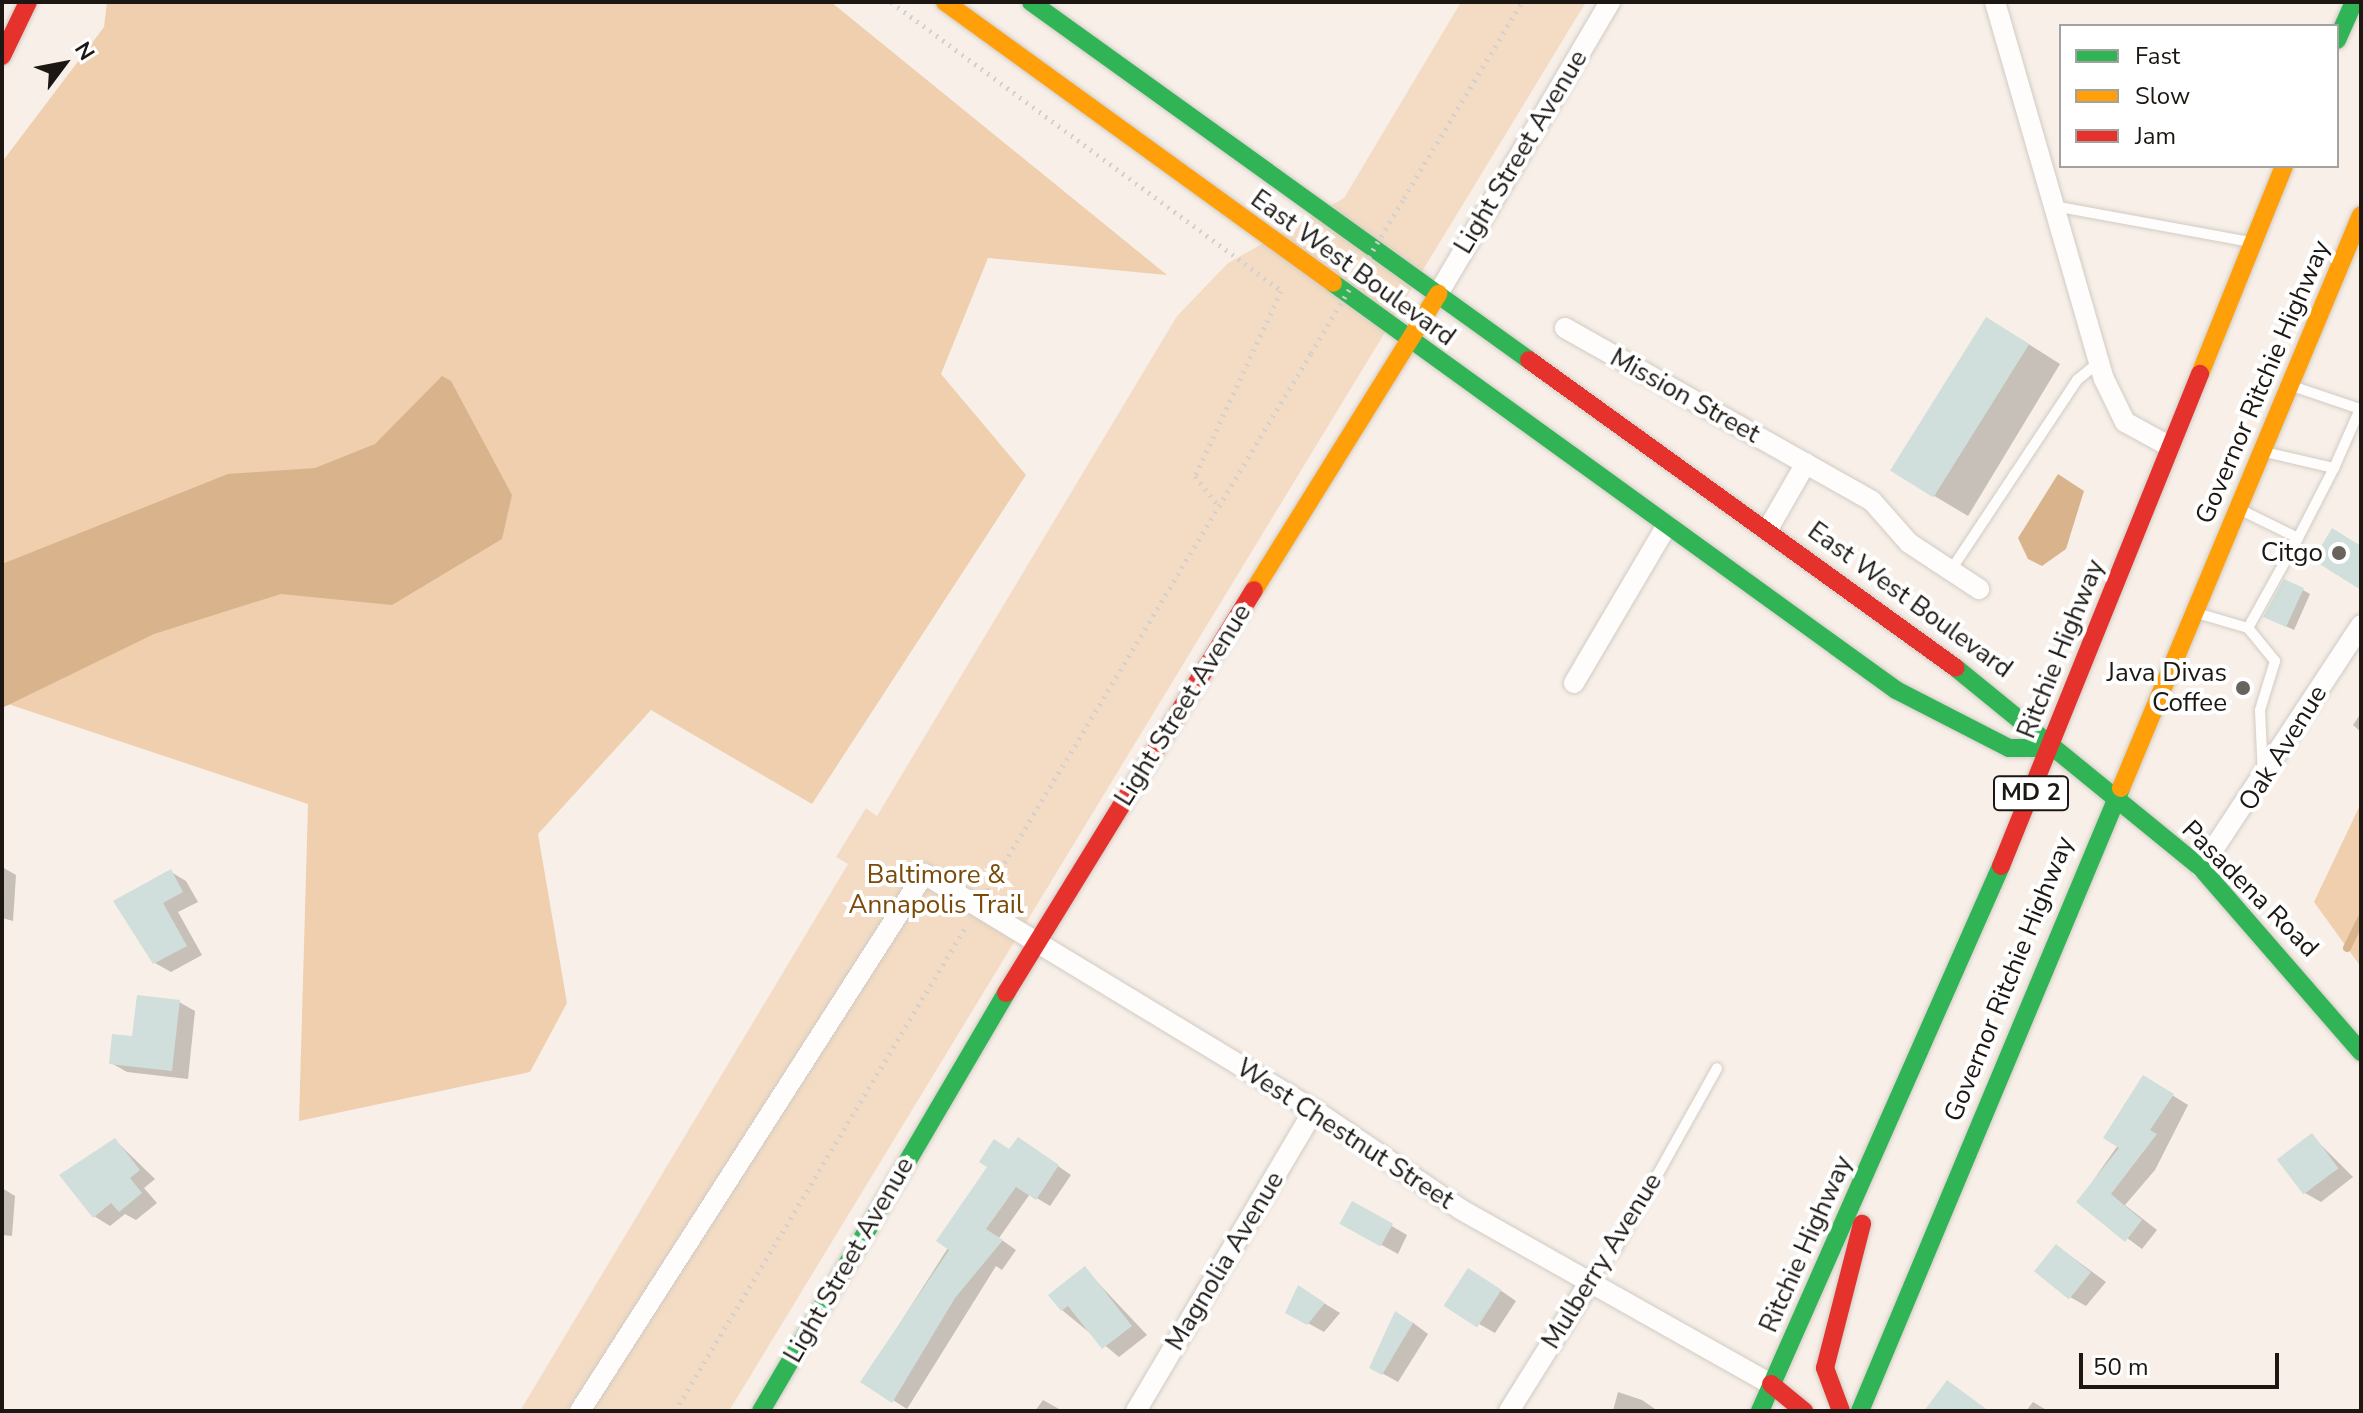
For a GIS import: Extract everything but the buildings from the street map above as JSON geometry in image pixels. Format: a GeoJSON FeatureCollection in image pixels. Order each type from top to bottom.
{"type":"FeatureCollection","features":[{"type":"Feature","properties":{"kind":"main road"},"geometry":{"type":"LineString","coordinates":[[2,56],[28,2]]}},
{"type":"Feature","properties":{"kind":"main road","name":"East West Boulevard"},"geometry":{"type":"LineString","coordinates":[[945,2],[1408,342],[1896,690],[2009,748],[2049,748]]}},
{"type":"Feature","properties":{"kind":"main road","name":"East West Boulevard"},"geometry":{"type":"LineString","coordinates":[[1031,2],[1768,529],[2030,721],[2049,748]]}},
{"type":"Feature","properties":{"kind":"main road"},"geometry":{"type":"LineString","coordinates":[[2339,36],[2354,2]]}},
{"type":"Feature","properties":{"kind":"main road","name":"Ritchie Highway"},"geometry":{"type":"LineString","coordinates":[[1760,1411],[1888,1125],[2049,748],[2283,168]]}},
{"type":"Feature","properties":{"kind":"main road","name":"Governor Ritchie Highway"},"geometry":{"type":"LineString","coordinates":[[1860,1411],[2361,215]]}},
{"type":"Feature","properties":{"kind":"main road","name":"Light Street Avenue"},"geometry":{"type":"LineString","coordinates":[[761,1411],[1036,941],[1438,294]]}},
{"type":"Feature","properties":{"kind":"main road","name":"Pasadena Road"},"geometry":{"type":"LineString","coordinates":[[2049,748],[2201,868],[2361,1052]]}},
{"type":"Feature","properties":{"kind":"main road"},"geometry":{"type":"LineString","coordinates":[[1841,1411],[1825,1368],[1888,1125]]}},
{"type":"Feature","properties":{"kind":"main road"},"geometry":{"type":"LineString","coordinates":[[1771,1384],[1804,1411]]}},
{"type":"Feature","properties":{"kind":"street","name":"Light Street Avenue"},"geometry":{"type":"LineString","coordinates":[[1438,294],[1610,2]]}},
{"type":"Feature","properties":{"kind":"street"},"geometry":{"type":"LineString","coordinates":[[1995,2],[2099,362],[2125,422],[2169,446]]}},
{"type":"Feature","properties":{"kind":"street","name":"Mission Street"},"geometry":{"type":"LineString","coordinates":[[1565,328],[1872,501],[1909,543],[1979,589]]}},
{"type":"Feature","properties":{"kind":"street"},"geometry":{"type":"LineString","coordinates":[[1768,529],[1806,463]]}},
{"type":"Feature","properties":{"kind":"street"},"geometry":{"type":"LineString","coordinates":[[1574,683],[1667,525]]}},
{"type":"Feature","properties":{"kind":"street","name":"Oak Avenue"},"geometry":{"type":"LineString","coordinates":[[2201,868],[2264,778],[2361,625]]}},
{"type":"Feature","properties":{"kind":"street","name":"West Chestnut Street"},"geometry":{"type":"LineString","coordinates":[[580,1411],[924,874],[1314,1110],[1460,1209],[1592,1278],[1771,1384]]}},
{"type":"Feature","properties":{"kind":"street","name":"Magnolia Avenue"},"geometry":{"type":"LineString","coordinates":[[1136,1411],[1314,1110]]}},
{"type":"Feature","properties":{"kind":"street","name":"Mulberry Avenue"},"geometry":{"type":"LineString","coordinates":[[1509,1411],[1592,1278]]}},
{"type":"Feature","properties":{"kind":"lane"},"geometry":{"type":"LineString","coordinates":[[2054,206],[2253,243]]}},
{"type":"Feature","properties":{"kind":"lane"},"geometry":{"type":"LineString","coordinates":[[1951,570],[2077,380],[2099,362]]}},
{"type":"Feature","properties":{"kind":"lane"},"geometry":{"type":"LineString","coordinates":[[2248,628],[2334,468],[2360,409],[2289,385]]}},
{"type":"Feature","properties":{"kind":"lane"},"geometry":{"type":"LineString","coordinates":[[2261,451],[2334,468]]}},
{"type":"Feature","properties":{"kind":"lane"},"geometry":{"type":"LineString","coordinates":[[2238,509],[2298,538]]}},
{"type":"Feature","properties":{"kind":"lane"},"geometry":{"type":"LineString","coordinates":[[2195,612],[2248,628],[2275,661],[2260,710],[2256,756],[2264,778]]}},
{"type":"Feature","properties":{"kind":"lane","name":"Mulberry Avenue"},"geometry":{"type":"LineString","coordinates":[[1592,1278],[1717,1068]]}},
{"type":"Feature","properties":{"kind":"path"},"geometry":{"type":"LineString","coordinates":[[891,2],[1281,291],[1195,476],[1219,507]]}},
{"type":"Feature","properties":{"kind":"path"},"geometry":{"type":"LineString","coordinates":[[675,1411],[1522,2]]}},
{"type":"Feature","properties":{"kind":"green space","name":"Baltimore & Annapolis Trail"},"geometry":{"type":"Polygon","coordinates":[[[1461,2],[1586,2],[729,1411],[520,1411],[848,864],[836,857],[866,808],[877,816],[1177,316],[1228,263],[1344,198],[1461,2]]]}},
{"type":"Feature","properties":{"kind":"shaded area"},"geometry":{"type":"Polygon","coordinates":[[[107,2],[831,2],[1167,275],[988,258],[941,374],[1026,475],[812,804],[651,710],[538,834],[567,1003],[530,1072],[299,1121],[308,804],[2,702],[2,162],[104,27],[107,2]]]}},
{"type":"Feature","properties":{"kind":"shaded area"},"geometry":{"type":"Polygon","coordinates":[[[442,376],[451,381],[512,495],[502,539],[392,605],[281,594],[154,634],[2,708],[2,564],[228,474],[315,468],[375,444],[442,376]]]}},
{"type":"Feature","properties":{"kind":"shaded area"},"geometry":{"type":"Polygon","coordinates":[[[2058,474],[2084,491],[2066,549],[2042,566],[2028,559],[2018,538],[2058,474]]]}},
{"type":"Feature","properties":{"kind":"shaded area"},"geometry":{"type":"Polygon","coordinates":[[[2361,803],[2361,967],[2314,902],[2361,803]]]}},
{"type":"Feature","properties":{"kind":"waterway"},"geometry":{"type":"LineString","coordinates":[[2347,948],[2361,919]]}},
{"type":"Feature","properties":{"kind":"traffic: fast"},"geometry":{"type":"LineString","coordinates":[[1031,2],[1529,360]]}},
{"type":"Feature","properties":{"kind":"traffic: fast"},"geometry":{"type":"LineString","coordinates":[[2339,36],[2354,2]]}},
{"type":"Feature","properties":{"kind":"traffic: fast"},"geometry":{"type":"LineString","coordinates":[[1333,283],[1896,690],[2009,748],[2049,748]]}},
{"type":"Feature","properties":{"kind":"traffic: fast"},"geometry":{"type":"LineString","coordinates":[[1956,668],[2201,868],[2361,1052]]}},
{"type":"Feature","properties":{"kind":"traffic: fast"},"geometry":{"type":"LineString","coordinates":[[1860,1411],[2121,788]]}},
{"type":"Feature","properties":{"kind":"traffic: fast"},"geometry":{"type":"LineString","coordinates":[[1760,1411],[2001,866]]}},
{"type":"Feature","properties":{"kind":"traffic: fast"},"geometry":{"type":"LineString","coordinates":[[761,1411],[1006,993]]}},
{"type":"Feature","properties":{"kind":"traffic: slow"},"geometry":{"type":"LineString","coordinates":[[945,2],[1333,283]]}},
{"type":"Feature","properties":{"kind":"traffic: slow"},"geometry":{"type":"LineString","coordinates":[[2200,374],[2283,168]]}},
{"type":"Feature","properties":{"kind":"traffic: slow"},"geometry":{"type":"LineString","coordinates":[[2121,788],[2361,215]]}},
{"type":"Feature","properties":{"kind":"traffic: slow"},"geometry":{"type":"LineString","coordinates":[[1254,590],[1438,294]]}},
{"type":"Feature","properties":{"kind":"traffic: jam"},"geometry":{"type":"LineString","coordinates":[[2,56],[28,2]]}},
{"type":"Feature","properties":{"kind":"traffic: jam"},"geometry":{"type":"LineString","coordinates":[[1529,360],[1956,668]]}},
{"type":"Feature","properties":{"kind":"traffic: jam"},"geometry":{"type":"LineString","coordinates":[[2001,866],[2200,374]]}},
{"type":"Feature","properties":{"kind":"traffic: jam"},"geometry":{"type":"LineString","coordinates":[[1006,993],[1254,590]]}},
{"type":"Feature","properties":{"kind":"traffic: jam"},"geometry":{"type":"LineString","coordinates":[[1841,1411],[1825,1368],[1862,1224]]}},
{"type":"Feature","properties":{"kind":"traffic: jam"},"geometry":{"type":"LineString","coordinates":[[1771,1384],[1804,1411]]}},
{"type":"Feature","properties":{"kind":"place","name":"Citgo"},"geometry":{"type":"Point","coordinates":[2339,553]}},
{"type":"Feature","properties":{"kind":"place","name":"Java Divas Coffee"},"geometry":{"type":"Point","coordinates":[2243,688]}}]}
